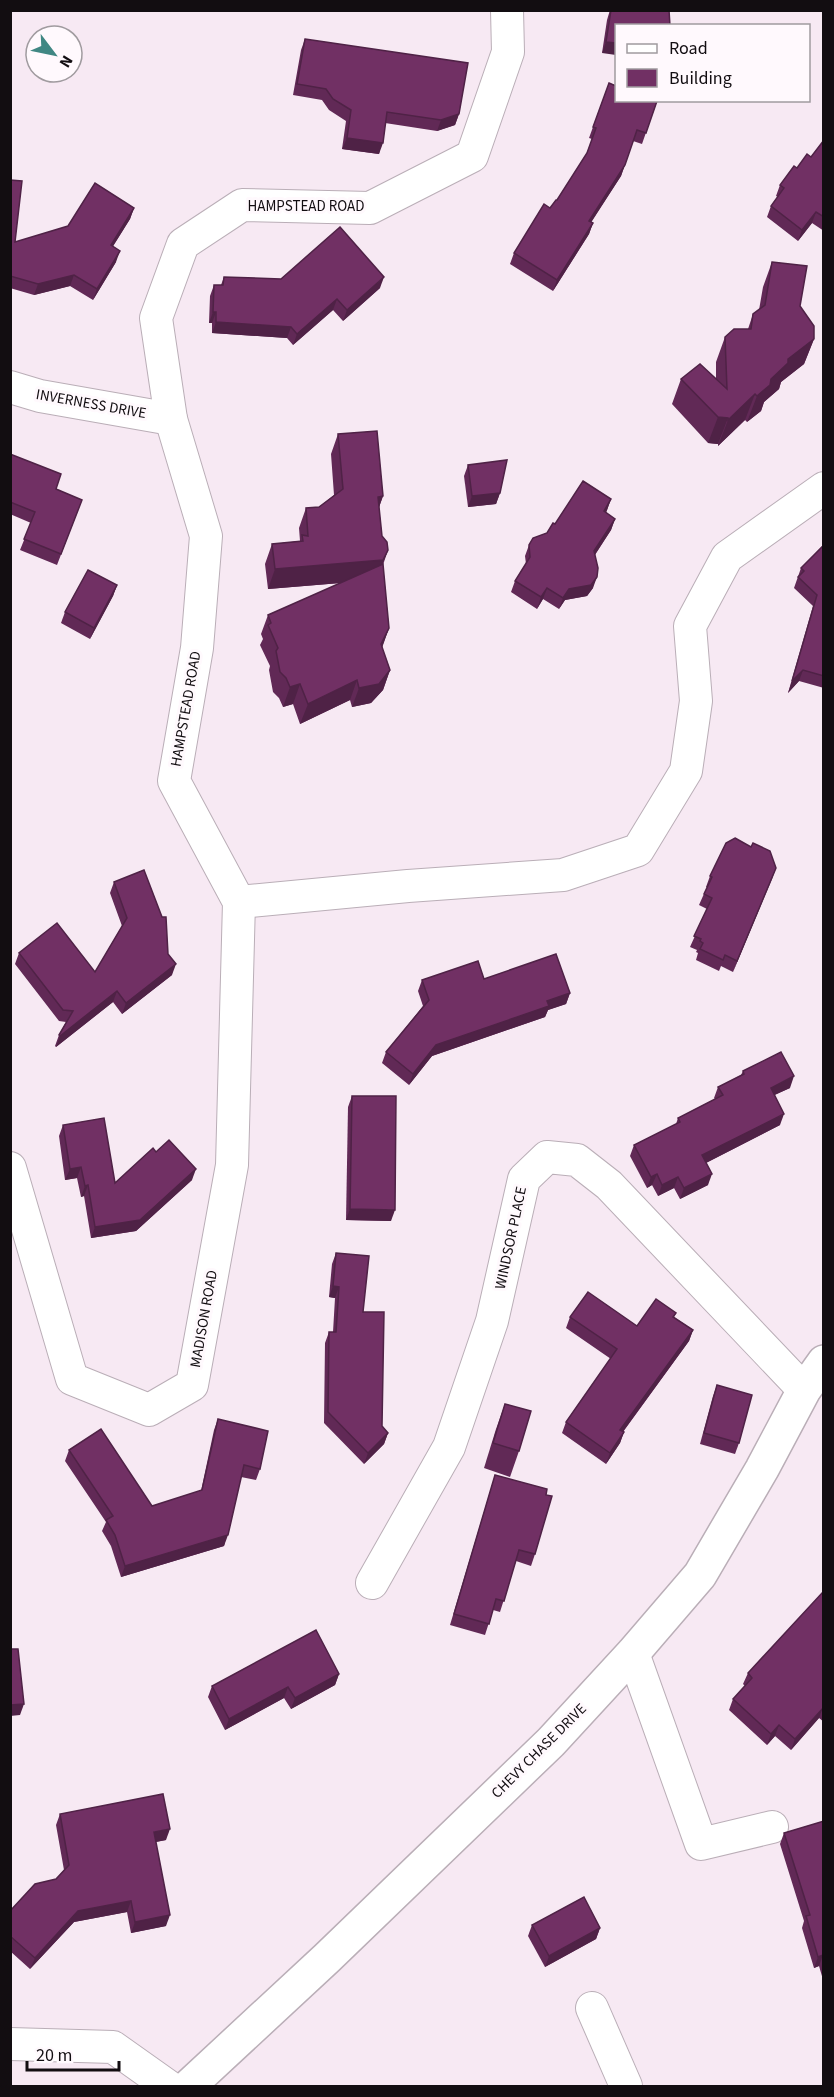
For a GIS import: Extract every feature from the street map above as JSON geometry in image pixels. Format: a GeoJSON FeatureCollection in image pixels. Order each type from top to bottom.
{"type":"FeatureCollection","features":[{"type":"Feature","properties":{"kind":"main road","name":"CHEVY CHASE DRIVE"},"geometry":{"type":"LineString","coordinates":[[189,2086],[327,1958],[550,1743],[633,1653],[700,1575],[762,1469],[804,1390],[824,1362]]}},
{"type":"Feature","properties":{"kind":"street","name":"HAMPSTEAD ROAD"},"geometry":{"type":"LineString","coordinates":[[238,902],[174,781],[197,648],[206,536],[171,418],[156,318],[183,244],[242,205],[370,208],[472,156],[508,52],[507,10]]}},
{"type":"Feature","properties":{"kind":"street","name":"INVERNESS DRIVE"},"geometry":{"type":"LineString","coordinates":[[10,387],[40,396],[171,418]]}},
{"type":"Feature","properties":{"kind":"street"},"geometry":{"type":"LineString","coordinates":[[238,902],[408,886],[563,875],[638,850],[686,771],[696,701],[690,626],[728,557],[824,488]]}},
{"type":"Feature","properties":{"kind":"street","name":"MADISON ROAD"},"geometry":{"type":"LineString","coordinates":[[10,1168],[72,1379],[149,1410],[192,1384],[232,1165],[238,902]]}},
{"type":"Feature","properties":{"kind":"street","name":"WINDSOR PLACE"},"geometry":{"type":"LineString","coordinates":[[372,1583],[449,1447],[492,1321],[524,1179],[547,1157],[577,1160],[609,1185],[804,1390]]}},
{"type":"Feature","properties":{"kind":"street"},"geometry":{"type":"LineString","coordinates":[[633,1653],[701,1844],[772,1827]]}},
{"type":"Feature","properties":{"kind":"street"},"geometry":{"type":"LineString","coordinates":[[592,2008],[626,2086]]}},
{"type":"Feature","properties":{"kind":"street"},"geometry":{"type":"LineString","coordinates":[[10,2044],[113,2047],[168,2086]]}},
{"type":"Feature","properties":{"kind":"building"},"geometry":{"type":"Polygon","coordinates":[[[611,10],[669,10],[670,24],[615,24],[615,43],[606,42],[611,10]]]}},
{"type":"Feature","properties":{"kind":"building"},"geometry":{"type":"Polygon","coordinates":[[[305,39],[468,63],[459,114],[441,120],[387,112],[383,143],[347,138],[351,110],[333,99],[326,89],[297,84],[305,39]]]}},
{"type":"Feature","properties":{"kind":"building"},"geometry":{"type":"Polygon","coordinates":[[[609,83],[615,86],[615,102],[657,102],[646,133],[637,130],[625,165],[589,221],[593,223],[557,280],[514,253],[544,204],[550,208],[557,200],[587,153],[596,128],[593,127],[609,83]]]}},
{"type":"Feature","properties":{"kind":"building"},"geometry":{"type":"Polygon","coordinates":[[[824,140],[824,217],[816,212],[802,230],[771,206],[784,188],[780,185],[794,166],[797,168],[807,154],[811,157],[824,140]]]}},
{"type":"Feature","properties":{"kind":"building"},"geometry":{"type":"Polygon","coordinates":[[[10,180],[22,181],[15,242],[68,226],[95,183],[134,208],[111,245],[120,251],[97,289],[74,275],[38,284],[10,276],[10,180]]]}},
{"type":"Feature","properties":{"kind":"building"},"geometry":{"type":"Polygon","coordinates":[[[340,227],[384,277],[347,310],[337,299],[297,334],[291,327],[216,322],[216,312],[213,312],[214,285],[223,285],[224,277],[281,279],[340,227]]]}},
{"type":"Feature","properties":{"kind":"building"},"geometry":{"type":"Polygon","coordinates":[[[772,262],[807,266],[800,306],[814,326],[814,339],[788,359],[788,363],[771,379],[770,385],[757,396],[755,394],[728,420],[728,418],[718,417],[681,379],[700,364],[727,389],[725,337],[734,329],[751,329],[753,314],[765,305],[772,262]]]}},
{"type":"Feature","properties":{"kind":"building"},"geometry":{"type":"Polygon","coordinates":[[[377,431],[383,496],[378,497],[382,536],[387,542],[388,550],[383,560],[275,569],[272,544],[303,541],[302,535],[308,536],[306,508],[319,507],[343,489],[338,434],[377,431]]]}},
{"type":"Feature","properties":{"kind":"building"},"geometry":{"type":"Polygon","coordinates":[[[10,454],[61,474],[56,489],[82,500],[61,554],[24,539],[35,512],[10,502],[10,454]]]}},
{"type":"Feature","properties":{"kind":"building"},"geometry":{"type":"Polygon","coordinates":[[[507,460],[500,493],[472,496],[468,465],[507,460]]]}},
{"type":"Feature","properties":{"kind":"building"},"geometry":{"type":"Polygon","coordinates":[[[583,481],[611,499],[604,511],[615,519],[594,551],[598,568],[597,577],[591,585],[569,589],[563,598],[547,588],[541,597],[515,581],[530,557],[529,545],[533,538],[547,533],[553,523],[555,524],[583,481]]]}},
{"type":"Feature","properties":{"kind":"building"},"geometry":{"type":"Polygon","coordinates":[[[824,545],[824,676],[803,670],[792,681],[817,595],[798,577],[804,571],[801,568],[824,545]]]}},
{"type":"Feature","properties":{"kind":"building"},"geometry":{"type":"Polygon","coordinates":[[[383,564],[389,628],[381,644],[390,670],[379,684],[359,688],[357,680],[308,704],[300,684],[290,687],[280,672],[276,651],[278,648],[268,625],[271,623],[268,615],[383,564]]]}},
{"type":"Feature","properties":{"kind":"building"},"geometry":{"type":"Polygon","coordinates":[[[88,570],[117,585],[94,628],[65,612],[88,570]]]}},
{"type":"Feature","properties":{"kind":"building"},"geometry":{"type":"Polygon","coordinates":[[[735,838],[751,847],[753,843],[770,851],[776,868],[737,961],[725,955],[723,960],[700,949],[703,943],[701,939],[694,936],[712,898],[704,894],[712,877],[710,876],[726,843],[735,838]]]}},
{"type":"Feature","properties":{"kind":"building"},"geometry":{"type":"Polygon","coordinates":[[[144,870],[162,917],[166,917],[168,954],[176,964],[126,1003],[117,991],[60,1036],[73,1011],[63,1010],[19,953],[57,923],[95,972],[127,918],[114,882],[144,870]]]}},
{"type":"Feature","properties":{"kind":"building"},"geometry":{"type":"Polygon","coordinates":[[[556,954],[570,993],[547,1001],[549,1006],[436,1045],[413,1074],[386,1052],[429,1000],[422,980],[478,961],[484,979],[556,954]]]}},
{"type":"Feature","properties":{"kind":"building"},"geometry":{"type":"Polygon","coordinates":[[[781,1052],[794,1076],[771,1088],[784,1114],[702,1155],[712,1174],[684,1188],[678,1177],[662,1185],[657,1174],[651,1177],[634,1145],[680,1122],[678,1118],[723,1095],[718,1087],[744,1074],[743,1071],[781,1052]]]}},
{"type":"Feature","properties":{"kind":"building"},"geometry":{"type":"Polygon","coordinates":[[[352,1096],[396,1096],[395,1210],[350,1209],[352,1096]]]}},
{"type":"Feature","properties":{"kind":"building"},"geometry":{"type":"Polygon","coordinates":[[[104,1118],[115,1183],[153,1148],[156,1152],[169,1140],[196,1169],[140,1220],[95,1227],[88,1185],[85,1186],[81,1167],[70,1169],[63,1125],[104,1118]]]}},
{"type":"Feature","properties":{"kind":"building"},"geometry":{"type":"Polygon","coordinates":[[[336,1253],[369,1256],[363,1312],[384,1312],[382,1426],[388,1433],[368,1453],[328,1412],[329,1332],[336,1332],[339,1287],[333,1286],[336,1253]]]}},
{"type":"Feature","properties":{"kind":"building"},"geometry":{"type":"Polygon","coordinates":[[[588,1292],[637,1326],[656,1299],[676,1313],[673,1317],[693,1330],[620,1430],[624,1432],[610,1453],[566,1422],[617,1349],[570,1317],[588,1292]]]}},
{"type":"Feature","properties":{"kind":"building"},"geometry":{"type":"Polygon","coordinates":[[[717,1385],[752,1395],[739,1443],[704,1433],[717,1385]]]}},
{"type":"Feature","properties":{"kind":"building"},"geometry":{"type":"Polygon","coordinates":[[[505,1404],[531,1411],[519,1451],[493,1443],[505,1404]]]}},
{"type":"Feature","properties":{"kind":"building"},"geometry":{"type":"Polygon","coordinates":[[[218,1419],[268,1431],[260,1469],[244,1465],[228,1535],[125,1566],[115,1535],[106,1520],[113,1516],[69,1450],[101,1429],[152,1506],[202,1490],[218,1419]]]}},
{"type":"Feature","properties":{"kind":"building"},"geometry":{"type":"Polygon","coordinates":[[[495,1475],[547,1489],[546,1495],[552,1496],[535,1554],[519,1550],[504,1601],[496,1599],[489,1624],[454,1614],[495,1475]]]}},
{"type":"Feature","properties":{"kind":"building"},"geometry":{"type":"Polygon","coordinates":[[[822,1593],[824,1595],[824,1707],[795,1739],[779,1725],[771,1734],[733,1699],[752,1678],[748,1673],[822,1593]]]}},
{"type":"Feature","properties":{"kind":"building"},"geometry":{"type":"Polygon","coordinates":[[[316,1630],[339,1674],[295,1698],[288,1687],[229,1719],[212,1686],[316,1630]]]}},
{"type":"Feature","properties":{"kind":"building"},"geometry":{"type":"Polygon","coordinates":[[[10,1649],[18,1649],[24,1704],[10,1705],[10,1649]]]}},
{"type":"Feature","properties":{"kind":"building"},"geometry":{"type":"Polygon","coordinates":[[[163,1794],[170,1829],[154,1832],[170,1915],[135,1922],[131,1901],[78,1911],[35,1958],[10,1936],[10,1911],[35,1884],[56,1879],[69,1865],[60,1814],[163,1794]]]}},
{"type":"Feature","properties":{"kind":"building"},"geometry":{"type":"Polygon","coordinates":[[[824,1821],[824,1958],[823,1955],[818,1957],[806,1916],[810,1915],[784,1833],[824,1821]]]}},
{"type":"Feature","properties":{"kind":"building"},"geometry":{"type":"Polygon","coordinates":[[[584,1897],[600,1928],[549,1956],[532,1925],[584,1897]]]}}]}
